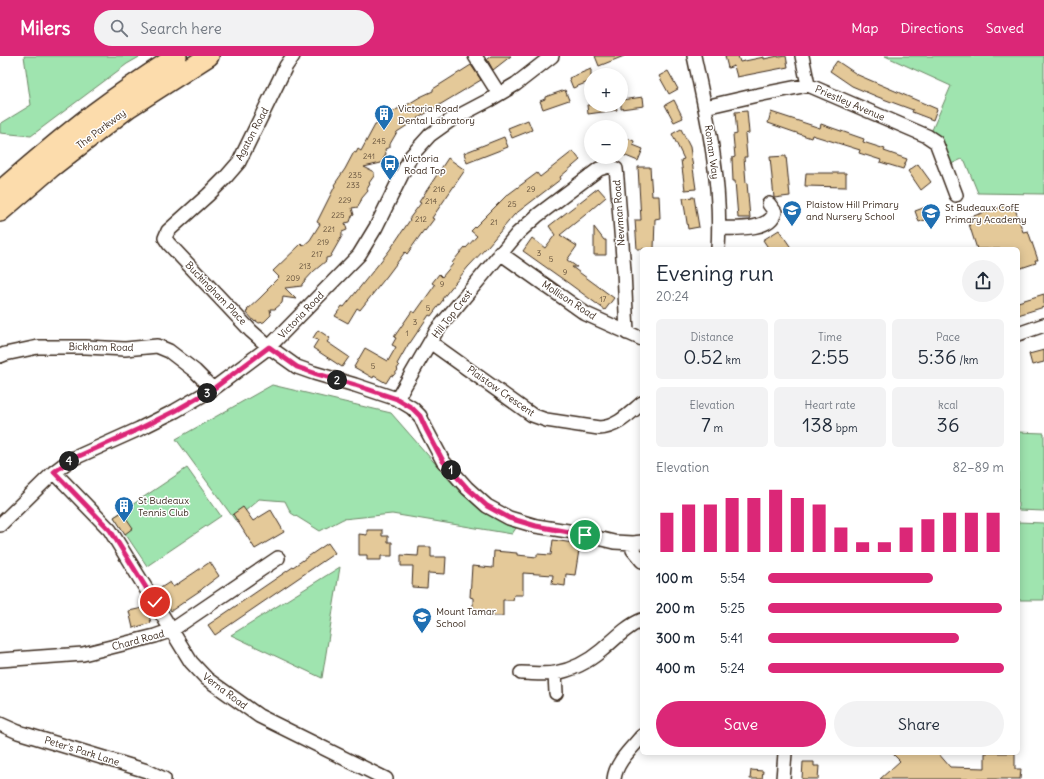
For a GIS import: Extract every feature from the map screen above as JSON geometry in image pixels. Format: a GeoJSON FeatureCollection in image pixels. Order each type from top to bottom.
{"type":"FeatureCollection","features":[{"type":"Feature","properties":{"kind":"highway","name":"The Parkway"},"geometry":{"type":"LineString","coordinates":[[0,190],[95,112],[177,56]]}},
{"type":"Feature","properties":{"kind":"highway","name":"The Parkway"},"geometry":{"type":"LineString","coordinates":[[0,212],[52,167],[128,108],[209,56]]}},
{"type":"Feature","properties":{"kind":"street","name":"Agaton Road"},"geometry":{"type":"LineString","coordinates":[[165,238],[168,231],[208,195],[226,177],[238,162],[286,66],[293,56]]}},
{"type":"Feature","properties":{"kind":"street"},"geometry":{"type":"LineString","coordinates":[[475,56],[499,94]]}},
{"type":"Feature","properties":{"kind":"street","name":"Victoria Road"},"geometry":{"type":"LineString","coordinates":[[0,525],[54,472],[70,460],[133,432],[213,389],[269,347],[359,255],[376,227],[411,156],[430,134],[451,120],[516,84],[552,56]]}},
{"type":"Feature","properties":{"kind":"street","name":"Roman Way"},"geometry":{"type":"LineString","coordinates":[[694,56],[705,107],[715,168],[718,199],[718,247]]}},
{"type":"Feature","properties":{"kind":"street"},"geometry":{"type":"LineString","coordinates":[[802,56],[808,85]]}},
{"type":"Feature","properties":{"kind":"street","name":"Priestley Avenue"},"geometry":{"type":"LineString","coordinates":[[705,107],[808,85],[927,136],[936,142],[956,195]]}},
{"type":"Feature","properties":{"kind":"street","name":"Newman Road"},"geometry":{"type":"LineString","coordinates":[[500,253],[518,233],[538,215],[599,169],[609,166],[616,170],[624,271],[626,332]]}},
{"type":"Feature","properties":{"kind":"street"},"geometry":{"type":"LineString","coordinates":[[719,228],[755,227],[765,223],[774,216],[774,212],[769,204]]}},
{"type":"Feature","properties":{"kind":"street","name":"Buckingham Place"},"geometry":{"type":"LineString","coordinates":[[165,238],[252,331],[269,347],[297,367],[397,399],[412,408],[420,416],[443,461],[467,488],[487,506],[509,518],[536,526],[568,531],[614,542],[637,542]]}},
{"type":"Feature","properties":{"kind":"street","name":"Mollison Road"},"geometry":{"type":"LineString","coordinates":[[500,253],[586,314],[640,339]]}},
{"type":"Feature","properties":{"kind":"street","name":"Hill Top Crest"},"geometry":{"type":"LineString","coordinates":[[397,399],[437,330],[500,253]]}},
{"type":"Feature","properties":{"kind":"street"},"geometry":{"type":"LineString","coordinates":[[1020,333],[1044,325]]}},
{"type":"Feature","properties":{"kind":"street","name":"Plaistow Crescent"},"geometry":{"type":"LineString","coordinates":[[430,342],[532,415],[546,420],[607,428],[619,422],[640,405]]}},
{"type":"Feature","properties":{"kind":"street","name":"Bickham Road"},"geometry":{"type":"LineString","coordinates":[[0,356],[38,347],[125,349],[157,346],[169,351],[195,371],[213,389]]}},
{"type":"Feature","properties":{"kind":"street","name":"Verna Road"},"geometry":{"type":"LineString","coordinates":[[54,472],[110,530],[191,662],[207,679],[260,716],[386,779]]}},
{"type":"Feature","properties":{"kind":"street"},"geometry":{"type":"LineString","coordinates":[[637,542],[633,550],[640,559]]}},
{"type":"Feature","properties":{"kind":"street","name":"Chard Road"},"geometry":{"type":"LineString","coordinates":[[0,660],[83,654],[155,636],[172,630],[278,558]]}},
{"type":"Feature","properties":{"kind":"street"},"geometry":{"type":"LineString","coordinates":[[521,673],[555,673],[586,662],[621,633],[640,621]]}},
{"type":"Feature","properties":{"kind":"street"},"geometry":{"type":"LineString","coordinates":[[555,673],[556,693]]}},
{"type":"Feature","properties":{"kind":"street","name":"Peter's Park Lane"},"geometry":{"type":"LineString","coordinates":[[0,724],[18,732],[147,771],[164,779]]}},
{"type":"Feature","properties":{"kind":"street"},"geometry":{"type":"LineString","coordinates":[[614,779],[614,774],[622,760],[640,738]]}},
{"type":"Feature","properties":{"kind":"street"},"geometry":{"type":"LineString","coordinates":[[782,779],[785,755]]}},
{"type":"Feature","properties":{"kind":"green space"},"geometry":{"type":"Polygon","coordinates":[[[24,56],[141,56],[127,64],[31,136],[0,133],[0,124],[31,105],[24,56]]]}},
{"type":"Feature","properties":{"kind":"green space"},"geometry":{"type":"Polygon","coordinates":[[[885,56],[1044,56],[1044,194],[978,193],[965,161],[962,159],[949,165],[932,130],[951,86],[885,56]]]}},
{"type":"Feature","properties":{"kind":"green space"},"geometry":{"type":"Polygon","coordinates":[[[272,385],[391,413],[461,493],[492,515],[516,528],[512,534],[392,514],[343,519],[320,531],[291,513],[285,501],[259,499],[235,520],[176,439],[272,385]]]}},
{"type":"Feature","properties":{"kind":"green space"},"geometry":{"type":"Polygon","coordinates":[[[1020,432],[1044,433],[1044,511],[1020,510],[1020,432]]]}},
{"type":"Feature","properties":{"kind":"green space"},"geometry":{"type":"Polygon","coordinates":[[[187,468],[221,516],[147,566],[114,517],[187,468]]]}},
{"type":"Feature","properties":{"kind":"green space"},"geometry":{"type":"Polygon","coordinates":[[[1020,522],[1044,523],[1044,600],[1020,600],[1020,522]]]}},
{"type":"Feature","properties":{"kind":"green space"},"geometry":{"type":"Polygon","coordinates":[[[340,567],[322,678],[231,635],[340,567]]]}},
{"type":"Feature","properties":{"kind":"building"},"geometry":{"type":"Polygon","coordinates":[[[491,56],[511,56],[493,70],[487,59],[491,56]]]}},
{"type":"Feature","properties":{"kind":"building"},"geometry":{"type":"Polygon","coordinates":[[[595,56],[624,56],[599,66],[595,56]]]}},
{"type":"Feature","properties":{"kind":"building"},"geometry":{"type":"Polygon","coordinates":[[[725,56],[738,56],[740,62],[764,57],[764,59],[786,56],[788,67],[737,77],[734,66],[728,68],[725,56]]]}},
{"type":"Feature","properties":{"kind":"building"},"geometry":{"type":"Polygon","coordinates":[[[837,61],[858,75],[937,109],[933,120],[912,112],[913,110],[852,86],[830,71],[837,61]]]}},
{"type":"Feature","properties":{"kind":"building"},"geometry":{"type":"Polygon","coordinates":[[[471,65],[481,80],[397,132],[390,144],[390,147],[385,149],[386,154],[381,163],[364,167],[374,172],[374,176],[369,183],[370,184],[367,189],[368,191],[362,198],[358,207],[352,208],[354,215],[352,216],[350,222],[345,223],[347,230],[342,232],[342,236],[330,257],[326,258],[326,261],[314,271],[302,284],[302,286],[285,288],[296,299],[283,297],[282,303],[275,309],[270,309],[271,315],[264,322],[255,322],[246,312],[248,311],[247,310],[279,277],[273,271],[301,244],[303,246],[310,240],[320,224],[317,222],[335,186],[334,185],[354,152],[356,153],[358,149],[361,151],[375,125],[380,119],[381,120],[399,108],[400,109],[433,91],[433,89],[471,65]]]}},
{"type":"Feature","properties":{"kind":"building"},"geometry":{"type":"Polygon","coordinates":[[[668,71],[678,89],[669,94],[659,76],[668,71]]]}},
{"type":"Feature","properties":{"kind":"building"},"geometry":{"type":"Polygon","coordinates":[[[584,72],[584,84],[573,88],[569,78],[584,72]]]}},
{"type":"Feature","properties":{"kind":"building"},"geometry":{"type":"Polygon","coordinates":[[[565,90],[569,100],[543,109],[540,101],[545,99],[545,97],[565,90]]]}},
{"type":"Feature","properties":{"kind":"building"},"geometry":{"type":"Polygon","coordinates":[[[643,97],[644,106],[628,108],[628,99],[643,97]]]}},
{"type":"Feature","properties":{"kind":"building"},"geometry":{"type":"Polygon","coordinates":[[[674,100],[683,118],[674,122],[665,105],[674,100]]]}},
{"type":"Feature","properties":{"kind":"building"},"geometry":{"type":"Polygon","coordinates":[[[747,111],[749,133],[745,134],[747,157],[744,157],[750,218],[738,218],[735,181],[733,181],[732,158],[735,157],[733,135],[737,134],[735,112],[747,111]]]}},
{"type":"Feature","properties":{"kind":"building"},"geometry":{"type":"Polygon","coordinates":[[[588,112],[602,112],[588,114],[588,112]]]}},
{"type":"Feature","properties":{"kind":"building"},"geometry":{"type":"Polygon","coordinates":[[[771,112],[820,128],[821,124],[864,139],[863,142],[885,149],[884,151],[907,159],[903,169],[880,162],[881,160],[859,153],[860,150],[812,135],[811,138],[768,123],[771,112]]]}},
{"type":"Feature","properties":{"kind":"building"},"geometry":{"type":"Polygon","coordinates":[[[528,120],[532,130],[512,138],[508,128],[528,120]]]}},
{"type":"Feature","properties":{"kind":"building"},"geometry":{"type":"Polygon","coordinates":[[[681,129],[690,147],[696,189],[685,190],[681,160],[684,159],[672,134],[681,129]]]}},
{"type":"Feature","properties":{"kind":"building"},"geometry":{"type":"Polygon","coordinates":[[[504,137],[508,147],[467,163],[464,153],[504,137]]]}},
{"type":"Feature","properties":{"kind":"building"},"geometry":{"type":"Polygon","coordinates":[[[628,138],[634,141],[633,145],[643,149],[638,161],[628,157],[628,138]]]}},
{"type":"Feature","properties":{"kind":"building"},"geometry":{"type":"Polygon","coordinates":[[[573,151],[580,160],[560,177],[561,179],[514,215],[468,267],[442,299],[443,300],[431,316],[429,315],[409,343],[397,364],[399,366],[397,369],[398,370],[393,376],[391,375],[386,383],[374,376],[373,378],[354,367],[365,348],[388,361],[396,347],[392,345],[396,338],[394,337],[412,311],[415,313],[435,285],[432,283],[439,274],[442,277],[459,254],[477,236],[471,231],[506,196],[537,173],[540,177],[573,151]]]}},
{"type":"Feature","properties":{"kind":"building"},"geometry":{"type":"Polygon","coordinates":[[[786,156],[790,196],[774,198],[770,157],[786,156]]]}},
{"type":"Feature","properties":{"kind":"building"},"geometry":{"type":"Polygon","coordinates":[[[448,158],[465,170],[432,218],[434,219],[407,254],[405,252],[360,310],[357,308],[348,323],[335,316],[389,251],[421,203],[419,202],[448,158]]]}},
{"type":"Feature","properties":{"kind":"building"},"geometry":{"type":"Polygon","coordinates":[[[918,164],[931,182],[921,190],[908,171],[918,164]]]}},
{"type":"Feature","properties":{"kind":"building"},"geometry":{"type":"Polygon","coordinates":[[[638,167],[650,167],[652,196],[659,196],[660,218],[655,219],[654,247],[640,247],[640,249],[637,249],[635,220],[641,220],[638,167]]]}},
{"type":"Feature","properties":{"kind":"building"},"geometry":{"type":"Polygon","coordinates":[[[806,173],[846,173],[846,187],[805,186],[806,173]]]}},
{"type":"Feature","properties":{"kind":"building"},"geometry":{"type":"Polygon","coordinates":[[[598,188],[606,197],[560,235],[577,246],[567,260],[577,267],[572,267],[614,298],[605,310],[523,251],[532,238],[545,248],[555,235],[549,226],[598,188]]]}},
{"type":"Feature","properties":{"kind":"building"},"geometry":{"type":"Polygon","coordinates":[[[694,197],[699,227],[688,229],[683,198],[694,197]]]}},
{"type":"Feature","properties":{"kind":"building"},"geometry":{"type":"Polygon","coordinates":[[[1007,205],[1008,208],[1014,206],[1023,232],[1028,231],[1038,260],[1035,260],[1036,263],[1020,268],[1020,247],[976,247],[967,218],[1007,205]]]}},
{"type":"Feature","properties":{"kind":"building"},"geometry":{"type":"Polygon","coordinates":[[[926,207],[931,218],[919,222],[915,211],[926,207]]]}},
{"type":"Feature","properties":{"kind":"building"},"geometry":{"type":"Polygon","coordinates":[[[594,227],[604,240],[606,240],[606,255],[594,255],[594,227]]]}},
{"type":"Feature","properties":{"kind":"building"},"geometry":{"type":"Polygon","coordinates":[[[779,230],[791,247],[768,247],[763,240],[779,230]]]}},
{"type":"Feature","properties":{"kind":"building"},"geometry":{"type":"Polygon","coordinates":[[[1044,294],[1044,307],[1020,314],[1020,301],[1044,294]]]}},
{"type":"Feature","properties":{"kind":"building"},"geometry":{"type":"Polygon","coordinates":[[[318,330],[330,338],[327,342],[349,357],[342,367],[313,348],[318,340],[313,338],[318,330]]]}},
{"type":"Feature","properties":{"kind":"building"},"geometry":{"type":"Polygon","coordinates":[[[1044,350],[1044,362],[1032,365],[1029,354],[1044,350]]]}},
{"type":"Feature","properties":{"kind":"building"},"geometry":{"type":"Polygon","coordinates":[[[243,507],[253,521],[271,510],[284,532],[255,549],[233,514],[243,507]]]}},
{"type":"Feature","properties":{"kind":"building","name":"St Budeaux Tennis Club"},"geometry":{"type":"Polygon","coordinates":[[[122,512],[133,528],[125,534],[114,517],[122,512]]]}},
{"type":"Feature","properties":{"kind":"building"},"geometry":{"type":"Polygon","coordinates":[[[367,530],[382,530],[382,536],[388,536],[388,542],[392,542],[392,556],[381,556],[381,560],[367,560],[367,555],[359,555],[359,534],[367,535],[367,530]]]}},
{"type":"Feature","properties":{"kind":"building"},"geometry":{"type":"Polygon","coordinates":[[[553,540],[580,544],[575,575],[566,574],[565,586],[552,584],[553,575],[523,573],[523,595],[514,595],[513,600],[503,600],[503,616],[489,616],[473,607],[473,598],[470,597],[472,566],[493,568],[494,551],[537,557],[537,554],[551,555],[553,540]]]}},
{"type":"Feature","properties":{"kind":"building"},"geometry":{"type":"Polygon","coordinates":[[[328,543],[335,553],[215,635],[208,625],[328,543]]]}},
{"type":"Feature","properties":{"kind":"building"},"geometry":{"type":"Polygon","coordinates":[[[419,547],[431,547],[431,557],[446,557],[445,574],[428,573],[427,588],[412,587],[413,566],[401,566],[401,555],[418,556],[419,547]]]}},
{"type":"Feature","properties":{"kind":"building"},"geometry":{"type":"Polygon","coordinates":[[[210,562],[219,576],[171,611],[161,596],[163,595],[159,589],[170,582],[173,587],[210,562]]]}},
{"type":"Feature","properties":{"kind":"building"},"geometry":{"type":"Polygon","coordinates":[[[147,607],[151,623],[133,628],[129,611],[147,607]]]}},
{"type":"Feature","properties":{"kind":"building"},"geometry":{"type":"Polygon","coordinates":[[[894,755],[940,755],[950,767],[985,768],[985,755],[1015,755],[1015,769],[1021,769],[1020,779],[880,779],[900,761],[894,755]]]}},
{"type":"Feature","properties":{"kind":"building"},"geometry":{"type":"Polygon","coordinates":[[[803,762],[814,762],[814,766],[819,766],[818,779],[802,779],[803,762]]]}},
{"type":"Feature","properties":{"kind":"building"},"geometry":{"type":"Polygon","coordinates":[[[751,770],[763,771],[762,779],[750,779],[751,770]]]}},
{"type":"Feature","properties":{"kind":"place","name":"Victoria Road Dental Labratory"},"geometry":{"type":"Point","coordinates":[384,131]}},
{"type":"Feature","properties":{"kind":"place","name":"Victoria Road Top"},"geometry":{"type":"Point","coordinates":[390,181]}},
{"type":"Feature","properties":{"kind":"place","name":"Plaistow Hill Primary and Nursery School"},"geometry":{"type":"Point","coordinates":[792,227]}},
{"type":"Feature","properties":{"kind":"place","name":"St Budeaux CofE Primary Academy"},"geometry":{"type":"Point","coordinates":[931,230]}},
{"type":"Feature","properties":{"kind":"place","name":"St Budeaux Tennis Club"},"geometry":{"type":"Point","coordinates":[124,523]}},
{"type":"Feature","properties":{"kind":"place","name":"Mount Tamar School"},"geometry":{"type":"Point","coordinates":[422,634]}},
{"type":"Feature","properties":{"kind":"route"},"geometry":{"type":"LineString","coordinates":[[155,602],[110,530],[54,472],[70,460],[139,429],[175,411],[213,389],[269,347],[297,367],[397,399],[412,408],[420,416],[435,448],[443,461],[455,476],[487,506],[509,518],[536,526],[585,535]]}}]}
